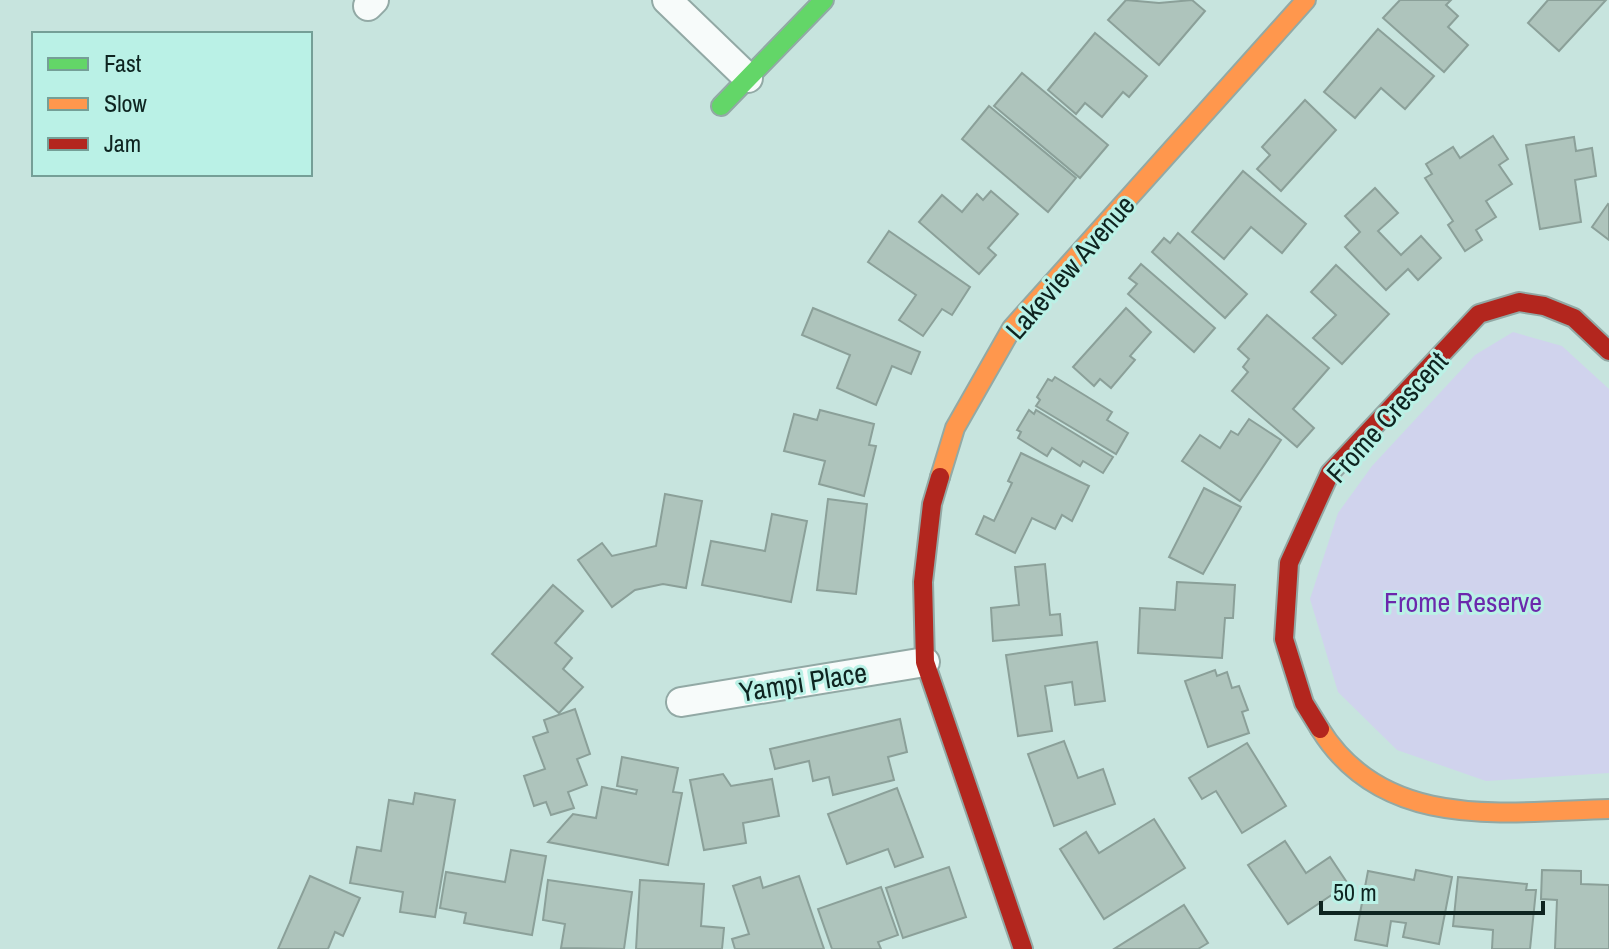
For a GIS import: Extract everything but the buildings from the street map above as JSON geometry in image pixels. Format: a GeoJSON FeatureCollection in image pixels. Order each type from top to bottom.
{"type":"FeatureCollection","features":[{"type":"Feature","properties":{"kind":"street"},"geometry":{"type":"LineString","coordinates":[[667,0],[748,78]]}},
{"type":"Feature","properties":{"kind":"street"},"geometry":{"type":"LineString","coordinates":[[721,106],[824,0]]}},
{"type":"Feature","properties":{"kind":"street","name":"Lakeview Avenue"},"geometry":{"type":"LineString","coordinates":[[1020,948],[925,662],[923,582],[932,504],[955,428],[1012,328],[1306,0]]}},
{"type":"Feature","properties":{"kind":"street","name":"Frome Crescent"},"geometry":{"type":"LineString","coordinates":[[1609,351],[1574,318],[1544,306],[1519,302],[1479,314],[1330,473],[1289,563],[1284,639],[1304,703],[1330,745],[1357,774],[1382,790],[1407,801],[1491,812],[1609,809]]}},
{"type":"Feature","properties":{"kind":"street","name":"Yampi Place"},"geometry":{"type":"LineString","coordinates":[[681,702],[925,662]]}},
{"type":"Feature","properties":{"kind":"green space","name":"Frome Reserve"},"geometry":{"type":"Polygon","coordinates":[[[1513,332],[1562,346],[1609,389],[1609,773],[1486,781],[1397,750],[1338,692],[1310,599],[1338,513],[1372,466],[1475,355],[1513,332]]]}},
{"type":"Feature","properties":{"kind":"traffic: fast"},"geometry":{"type":"LineString","coordinates":[[721,106],[824,0]]}},
{"type":"Feature","properties":{"kind":"traffic: slow"},"geometry":{"type":"LineString","coordinates":[[940,477],[955,428],[1012,328],[1306,0]]}},
{"type":"Feature","properties":{"kind":"traffic: slow"},"geometry":{"type":"LineString","coordinates":[[1320,729],[1347,762],[1378,785],[1412,800],[1450,809],[1489,812],[1609,809]]}},
{"type":"Feature","properties":{"kind":"traffic: jam"},"geometry":{"type":"LineString","coordinates":[[1320,729],[1304,703],[1284,639],[1289,563],[1330,473],[1479,314],[1519,302],[1544,306],[1574,318],[1609,351]]}},
{"type":"Feature","properties":{"kind":"traffic: jam"},"geometry":{"type":"LineString","coordinates":[[940,477],[932,504],[923,582],[925,662],[1023,949]]}}]}
